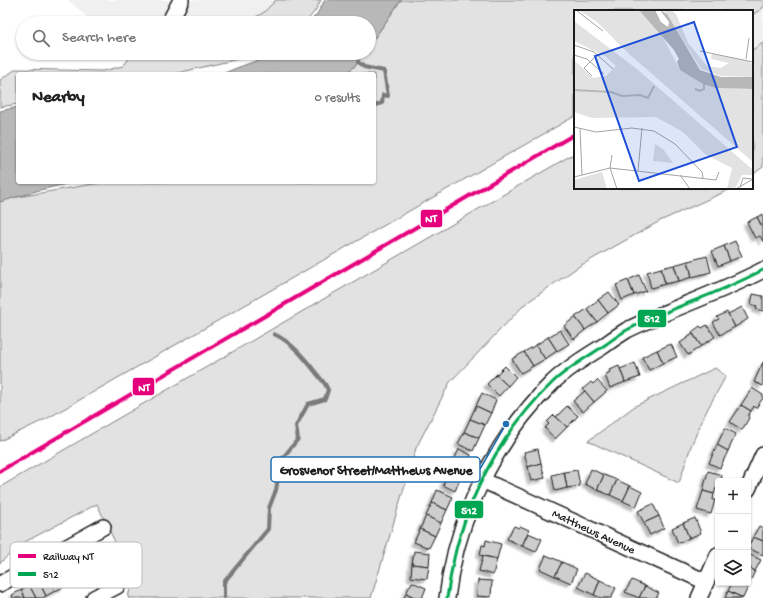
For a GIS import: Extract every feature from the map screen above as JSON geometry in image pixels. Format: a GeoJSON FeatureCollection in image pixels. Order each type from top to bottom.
{"type":"FeatureCollection","features":[{"type":"Feature","properties":{"kind":"street"},"geometry":{"type":"LineString","coordinates":[[173,16],[181,0]]}},
{"type":"Feature","properties":{"kind":"street"},"geometry":{"type":"LineString","coordinates":[[447,598],[460,535],[482,480],[500,448],[521,419],[554,382],[592,353],[626,331],[743,281],[763,270]]}},
{"type":"Feature","properties":{"kind":"street"},"geometry":{"type":"LineString","coordinates":[[751,482],[763,456]]}},
{"type":"Feature","properties":{"kind":"street","name":"Matthews Avenue"},"geometry":{"type":"LineString","coordinates":[[482,480],[706,582]]}},
{"type":"Feature","properties":{"kind":"street"},"geometry":{"type":"LineString","coordinates":[[76,542],[103,527]]}},
{"type":"Feature","properties":{"kind":"street"},"geometry":{"type":"LineString","coordinates":[[698,598],[715,562]]}},
{"type":"Feature","properties":{"kind":"street"},"geometry":{"type":"LineString","coordinates":[[0,584],[10,578]]}},
{"type":"Feature","properties":{"kind":"street"},"geometry":{"type":"LineString","coordinates":[[94,598],[113,588]]}},
{"type":"Feature","properties":{"kind":"street"},"geometry":{"type":"LineString","coordinates":[[0,592],[3,598]]}},
{"type":"Feature","properties":{"kind":"shaded area"},"geometry":{"type":"Polygon","coordinates":[[[68,0],[276,0],[263,13],[258,16],[86,16],[68,0]]]}},
{"type":"Feature","properties":{"kind":"shaded area"},"geometry":{"type":"Polygon","coordinates":[[[276,0],[321,0],[311,16],[258,16],[263,13],[276,0]]]}},
{"type":"Feature","properties":{"kind":"shaded area"},"geometry":{"type":"Polygon","coordinates":[[[325,0],[401,0],[376,36],[376,16],[315,16],[325,0]]]}},
{"type":"Feature","properties":{"kind":"shaded area"},"geometry":{"type":"Polygon","coordinates":[[[401,0],[763,0],[763,8],[753,14],[753,10],[574,10],[574,117],[48,418],[0,441],[0,200],[93,184],[376,184],[376,72],[348,72],[355,66],[359,60],[376,60],[376,36],[401,0]]]}},
{"type":"Feature","properties":{"kind":"shaded area"},"geometry":{"type":"Polygon","coordinates":[[[763,0],[763,57],[753,64],[753,10],[726,10],[763,0]]]}},
{"type":"Feature","properties":{"kind":"shaded area"},"geometry":{"type":"Polygon","coordinates":[[[763,43],[763,167],[753,174],[753,49],[763,43]]]}},
{"type":"Feature","properties":{"kind":"shaded area"},"geometry":{"type":"Polygon","coordinates":[[[128,60],[234,60],[182,72],[16,72],[16,104],[0,107],[0,80],[16,69],[103,71],[123,66],[128,60]]]}},
{"type":"Feature","properties":{"kind":"shaded area"},"geometry":{"type":"Polygon","coordinates":[[[258,60],[359,60],[355,66],[348,72],[227,72],[258,60]]]}},
{"type":"Feature","properties":{"kind":"shaded area"},"geometry":{"type":"Polygon","coordinates":[[[16,107],[16,184],[66,184],[0,202],[0,111],[16,107]]]}},
{"type":"Feature","properties":{"kind":"shaded area"},"geometry":{"type":"Polygon","coordinates":[[[574,154],[574,189],[731,189],[660,221],[578,267],[525,304],[450,382],[416,448],[371,598],[128,598],[130,588],[142,588],[142,542],[115,542],[97,504],[25,542],[10,542],[10,554],[0,563],[0,487],[574,154]]]}},
{"type":"Feature","properties":{"kind":"shaded area"},"geometry":{"type":"Polygon","coordinates":[[[715,368],[726,376],[707,410],[691,446],[679,483],[588,441],[635,406],[715,368]]]}},
{"type":"Feature","properties":{"kind":"building"},"geometry":{"type":"Polygon","coordinates":[[[763,214],[763,229],[757,217],[763,214]]]}},
{"type":"Feature","properties":{"kind":"building"},"geometry":{"type":"Polygon","coordinates":[[[757,217],[763,229],[763,242],[760,236],[755,238],[747,222],[757,217]]]}},
{"type":"Feature","properties":{"kind":"building"},"geometry":{"type":"Polygon","coordinates":[[[735,241],[742,256],[730,261],[724,246],[735,241]]]}},
{"type":"Feature","properties":{"kind":"building"},"geometry":{"type":"Polygon","coordinates":[[[724,246],[730,261],[718,266],[712,251],[724,246]]]}},
{"type":"Feature","properties":{"kind":"building"},"geometry":{"type":"Polygon","coordinates":[[[707,256],[711,272],[692,277],[688,261],[707,256]]]}},
{"type":"Feature","properties":{"kind":"building"},"geometry":{"type":"Polygon","coordinates":[[[688,261],[692,277],[679,281],[674,265],[688,261]]]}},
{"type":"Feature","properties":{"kind":"building"},"geometry":{"type":"Polygon","coordinates":[[[674,265],[679,281],[665,284],[661,268],[674,265]]]}},
{"type":"Feature","properties":{"kind":"building"},"geometry":{"type":"Polygon","coordinates":[[[661,268],[665,284],[651,288],[647,272],[661,268]]]}},
{"type":"Feature","properties":{"kind":"building"},"geometry":{"type":"Polygon","coordinates":[[[639,275],[646,291],[634,295],[628,280],[639,275]]]}},
{"type":"Feature","properties":{"kind":"building"},"geometry":{"type":"Polygon","coordinates":[[[628,280],[634,295],[622,300],[616,285],[628,280]]]}},
{"type":"Feature","properties":{"kind":"building"},"geometry":{"type":"Polygon","coordinates":[[[609,292],[619,305],[608,313],[598,300],[609,292]]]}},
{"type":"Feature","properties":{"kind":"building"},"geometry":{"type":"Polygon","coordinates":[[[753,294],[763,296],[763,311],[756,309],[757,306],[751,304],[753,294]]]}},
{"type":"Feature","properties":{"kind":"building"},"geometry":{"type":"Polygon","coordinates":[[[598,300],[608,313],[597,322],[587,309],[598,300]]]}},
{"type":"Feature","properties":{"kind":"building"},"geometry":{"type":"Polygon","coordinates":[[[742,307],[748,319],[735,327],[728,314],[742,307]]]}},
{"type":"Feature","properties":{"kind":"building"},"geometry":{"type":"Polygon","coordinates":[[[587,309],[597,322],[585,330],[575,317],[587,309]]]}},
{"type":"Feature","properties":{"kind":"building"},"geometry":{"type":"Polygon","coordinates":[[[727,312],[735,327],[720,335],[713,322],[719,319],[717,317],[727,312]]]}},
{"type":"Feature","properties":{"kind":"building"},"geometry":{"type":"Polygon","coordinates":[[[575,317],[585,330],[574,339],[564,326],[575,317]]]}},
{"type":"Feature","properties":{"kind":"building"},"geometry":{"type":"Polygon","coordinates":[[[707,325],[715,337],[701,346],[692,332],[700,326],[702,328],[707,325]]]}},
{"type":"Feature","properties":{"kind":"building"},"geometry":{"type":"Polygon","coordinates":[[[560,330],[569,344],[557,351],[548,337],[560,330]]]}},
{"type":"Feature","properties":{"kind":"building"},"geometry":{"type":"Polygon","coordinates":[[[693,334],[701,346],[688,355],[680,343],[693,334]]]}},
{"type":"Feature","properties":{"kind":"building"},"geometry":{"type":"Polygon","coordinates":[[[548,337],[557,351],[545,359],[536,345],[548,337]]]}},
{"type":"Feature","properties":{"kind":"building"},"geometry":{"type":"Polygon","coordinates":[[[671,344],[677,357],[663,363],[657,350],[671,344]]]}},
{"type":"Feature","properties":{"kind":"building"},"geometry":{"type":"Polygon","coordinates":[[[536,345],[545,359],[533,366],[524,352],[536,345]]]}},
{"type":"Feature","properties":{"kind":"building"},"geometry":{"type":"Polygon","coordinates":[[[657,350],[663,363],[649,370],[642,357],[657,350]]]}},
{"type":"Feature","properties":{"kind":"building"},"geometry":{"type":"Polygon","coordinates":[[[524,352],[533,366],[521,373],[512,359],[524,352]]]}},
{"type":"Feature","properties":{"kind":"building"},"geometry":{"type":"Polygon","coordinates":[[[763,362],[763,386],[754,382],[763,362]]]}},
{"type":"Feature","properties":{"kind":"building"},"geometry":{"type":"Polygon","coordinates":[[[635,363],[640,377],[625,382],[620,369],[635,363]]]}},
{"type":"Feature","properties":{"kind":"building"},"geometry":{"type":"Polygon","coordinates":[[[505,366],[516,377],[508,386],[496,375],[505,366]]]}},
{"type":"Feature","properties":{"kind":"building"},"geometry":{"type":"Polygon","coordinates":[[[619,366],[625,382],[610,388],[605,375],[610,372],[609,370],[619,366]]]}},
{"type":"Feature","properties":{"kind":"building"},"geometry":{"type":"Polygon","coordinates":[[[496,375],[508,386],[499,396],[487,384],[496,375]]]}},
{"type":"Feature","properties":{"kind":"building"},"geometry":{"type":"Polygon","coordinates":[[[597,380],[607,391],[594,402],[583,389],[591,382],[593,384],[597,380]]]}},
{"type":"Feature","properties":{"kind":"building"},"geometry":{"type":"Polygon","coordinates":[[[752,388],[763,395],[763,398],[756,408],[754,406],[751,411],[741,405],[752,388]]]}},
{"type":"Feature","properties":{"kind":"building"},"geometry":{"type":"Polygon","coordinates":[[[585,391],[594,402],[583,412],[573,401],[585,391]]]}},
{"type":"Feature","properties":{"kind":"building"},"geometry":{"type":"Polygon","coordinates":[[[482,393],[496,400],[491,413],[476,406],[482,393]]]}},
{"type":"Feature","properties":{"kind":"building"},"geometry":{"type":"Polygon","coordinates":[[[741,405],[751,411],[742,430],[730,422],[741,405]]]}},
{"type":"Feature","properties":{"kind":"building"},"geometry":{"type":"Polygon","coordinates":[[[476,406],[491,413],[485,425],[470,419],[476,406]]]}},
{"type":"Feature","properties":{"kind":"building"},"geometry":{"type":"Polygon","coordinates":[[[567,406],[578,416],[567,427],[556,417],[567,406]]]}},
{"type":"Feature","properties":{"kind":"building"},"geometry":{"type":"Polygon","coordinates":[[[554,415],[567,427],[555,439],[545,428],[549,424],[547,422],[554,415]]]}},
{"type":"Feature","properties":{"kind":"building"},"geometry":{"type":"Polygon","coordinates":[[[470,419],[485,425],[479,438],[464,432],[470,419]]]}},
{"type":"Feature","properties":{"kind":"building"},"geometry":{"type":"Polygon","coordinates":[[[725,428],[736,434],[728,451],[717,445],[725,428]]]}},
{"type":"Feature","properties":{"kind":"building"},"geometry":{"type":"Polygon","coordinates":[[[464,432],[479,438],[473,451],[458,444],[464,432]]]}},
{"type":"Feature","properties":{"kind":"building"},"geometry":{"type":"Polygon","coordinates":[[[717,445],[728,451],[720,468],[709,463],[717,445]]]}},
{"type":"Feature","properties":{"kind":"building"},"geometry":{"type":"Polygon","coordinates":[[[459,449],[471,455],[466,467],[464,466],[461,472],[451,467],[459,449]]]}},
{"type":"Feature","properties":{"kind":"building"},"geometry":{"type":"Polygon","coordinates":[[[538,449],[541,463],[528,467],[524,452],[538,449]]]}},
{"type":"Feature","properties":{"kind":"building"},"geometry":{"type":"Polygon","coordinates":[[[541,463],[545,478],[531,481],[528,467],[541,463]]]}},
{"type":"Feature","properties":{"kind":"building"},"geometry":{"type":"Polygon","coordinates":[[[451,467],[461,472],[455,491],[443,485],[451,467]]]}},
{"type":"Feature","properties":{"kind":"building"},"geometry":{"type":"Polygon","coordinates":[[[591,469],[604,475],[597,490],[585,484],[591,469]]]}},
{"type":"Feature","properties":{"kind":"building"},"geometry":{"type":"Polygon","coordinates":[[[577,470],[580,486],[567,488],[564,472],[577,470]]]}},
{"type":"Feature","properties":{"kind":"building"},"geometry":{"type":"Polygon","coordinates":[[[708,471],[722,475],[722,478],[715,478],[714,494],[703,491],[708,471]]]}},
{"type":"Feature","properties":{"kind":"building"},"geometry":{"type":"Polygon","coordinates":[[[564,472],[567,488],[555,491],[552,475],[564,472]]]}},
{"type":"Feature","properties":{"kind":"building"},"geometry":{"type":"Polygon","coordinates":[[[604,475],[617,480],[610,495],[597,490],[604,475]]]}},
{"type":"Feature","properties":{"kind":"building"},"geometry":{"type":"Polygon","coordinates":[[[617,480],[630,486],[623,501],[610,495],[617,480]]]}},
{"type":"Feature","properties":{"kind":"building"},"geometry":{"type":"Polygon","coordinates":[[[630,486],[642,492],[636,507],[623,501],[630,486]]]}},
{"type":"Feature","properties":{"kind":"building"},"geometry":{"type":"Polygon","coordinates":[[[437,490],[453,497],[447,510],[432,503],[437,490]]]}},
{"type":"Feature","properties":{"kind":"building"},"geometry":{"type":"Polygon","coordinates":[[[703,491],[714,494],[713,500],[715,500],[711,514],[697,510],[703,491]]]}},
{"type":"Feature","properties":{"kind":"building"},"geometry":{"type":"Polygon","coordinates":[[[432,503],[447,510],[441,523],[426,516],[432,503]]]}},
{"type":"Feature","properties":{"kind":"building"},"geometry":{"type":"Polygon","coordinates":[[[653,504],[659,516],[644,523],[638,511],[653,504]]]}},
{"type":"Feature","properties":{"kind":"building"},"geometry":{"type":"Polygon","coordinates":[[[426,516],[441,523],[435,536],[420,529],[426,516]]]}},
{"type":"Feature","properties":{"kind":"building"},"geometry":{"type":"Polygon","coordinates":[[[659,516],[664,528],[650,535],[644,523],[659,516]]]}},
{"type":"Feature","properties":{"kind":"building"},"geometry":{"type":"Polygon","coordinates":[[[695,518],[701,533],[689,538],[683,523],[695,518]]]}},
{"type":"Feature","properties":{"kind":"building"},"geometry":{"type":"Polygon","coordinates":[[[683,523],[689,538],[678,543],[672,528],[683,523]]]}},
{"type":"Feature","properties":{"kind":"building"},"geometry":{"type":"Polygon","coordinates":[[[514,526],[519,528],[520,526],[529,530],[522,546],[507,539],[514,526]]]}},
{"type":"Feature","properties":{"kind":"building"},"geometry":{"type":"Polygon","coordinates":[[[759,526],[763,528],[763,541],[753,537],[759,526]]]}},
{"type":"Feature","properties":{"kind":"building"},"geometry":{"type":"Polygon","coordinates":[[[420,529],[435,536],[429,548],[414,542],[420,529]]]}},
{"type":"Feature","properties":{"kind":"building"},"geometry":{"type":"Polygon","coordinates":[[[528,533],[542,539],[536,552],[522,546],[528,533]]]}},
{"type":"Feature","properties":{"kind":"building"},"geometry":{"type":"Polygon","coordinates":[[[753,537],[763,541],[763,555],[751,549],[751,541],[753,537]]]}},
{"type":"Feature","properties":{"kind":"building"},"geometry":{"type":"Polygon","coordinates":[[[486,540],[501,544],[497,559],[480,555],[482,545],[485,546],[486,540]]]}},
{"type":"Feature","properties":{"kind":"building"},"geometry":{"type":"Polygon","coordinates":[[[414,551],[430,553],[429,566],[412,564],[414,551]]]}},
{"type":"Feature","properties":{"kind":"building"},"geometry":{"type":"Polygon","coordinates":[[[546,555],[562,562],[555,576],[540,569],[546,555]]]}},
{"type":"Feature","properties":{"kind":"building"},"geometry":{"type":"Polygon","coordinates":[[[751,555],[761,560],[755,571],[751,569],[751,555]]]}},
{"type":"Feature","properties":{"kind":"building"},"geometry":{"type":"Polygon","coordinates":[[[483,556],[497,559],[493,575],[479,571],[483,556]]]}},
{"type":"Feature","properties":{"kind":"building"},"geometry":{"type":"Polygon","coordinates":[[[562,562],[577,569],[571,583],[555,576],[562,562]]]}},
{"type":"Feature","properties":{"kind":"building"},"geometry":{"type":"Polygon","coordinates":[[[412,564],[429,566],[427,579],[411,577],[412,564]]]}},
{"type":"Feature","properties":{"kind":"building"},"geometry":{"type":"Polygon","coordinates":[[[751,569],[755,571],[751,580],[751,569]]]}},
{"type":"Feature","properties":{"kind":"building"},"geometry":{"type":"Polygon","coordinates":[[[585,573],[600,580],[594,595],[578,587],[585,573]]]}},
{"type":"Feature","properties":{"kind":"building"},"geometry":{"type":"Polygon","coordinates":[[[478,580],[492,581],[491,597],[477,596],[478,580]]]}},
{"type":"Feature","properties":{"kind":"building"},"geometry":{"type":"Polygon","coordinates":[[[600,580],[616,588],[611,598],[601,598],[594,595],[600,580]]]}},
{"type":"Feature","properties":{"kind":"building"},"geometry":{"type":"Polygon","coordinates":[[[632,580],[645,586],[639,598],[625,592],[632,580]]]}},
{"type":"Feature","properties":{"kind":"building"},"geometry":{"type":"Polygon","coordinates":[[[412,582],[426,588],[422,598],[416,598],[406,593],[412,582]]]}},
{"type":"Feature","properties":{"kind":"building"},"geometry":{"type":"Polygon","coordinates":[[[645,586],[659,593],[656,598],[639,598],[645,586]]]}},
{"type":"Feature","properties":{"kind":"building"},"geometry":{"type":"Polygon","coordinates":[[[730,586],[748,587],[743,598],[728,591],[730,586]]]}},
{"type":"Feature","properties":{"kind":"building"},"geometry":{"type":"Polygon","coordinates":[[[24,588],[31,588],[36,598],[25,598],[21,590],[24,588]]]}},
{"type":"Feature","properties":{"kind":"building"},"geometry":{"type":"Polygon","coordinates":[[[31,588],[42,588],[46,596],[43,598],[36,598],[31,588]]]}},
{"type":"Feature","properties":{"kind":"building"},"geometry":{"type":"Polygon","coordinates":[[[42,588],[53,588],[55,591],[46,596],[42,588]]]}},
{"type":"Feature","properties":{"kind":"building"},"geometry":{"type":"Polygon","coordinates":[[[53,588],[62,588],[55,591],[53,588]]]}},
{"type":"Feature","properties":{"kind":"building"},"geometry":{"type":"Polygon","coordinates":[[[21,590],[25,598],[13,598],[12,595],[21,590]]]}},
{"type":"Feature","properties":{"kind":"building"},"geometry":{"type":"Polygon","coordinates":[[[728,591],[743,598],[725,598],[728,591]]]}},
{"type":"Feature","properties":{"kind":"building"},"geometry":{"type":"Polygon","coordinates":[[[406,593],[416,598],[404,598],[406,593]]]}},
{"type":"Feature","properties":{"kind":"waterway"},"geometry":{"type":"LineString","coordinates":[[358,62],[364,67],[384,71],[388,96],[383,95],[382,103],[376,105]]}},
{"type":"Feature","properties":{"kind":"waterway"},"geometry":{"type":"LineString","coordinates":[[224,598],[224,582],[268,529],[269,508],[276,490],[281,460],[298,439],[296,426],[308,404],[325,399],[328,390],[325,384],[296,349],[282,338],[274,334]]}},
{"type":"Feature","properties":{"kind":"rail line","name":"NT"},"geometry":{"type":"LineString","coordinates":[[0,471],[574,135]]}},
{"type":"Feature","properties":{"kind":"transit line","name":"512"},"geometry":{"type":"LineString","coordinates":[[447,598],[457,546],[475,495],[485,474],[508,435],[537,398],[565,372],[627,330],[763,270]]}},
{"type":"Feature","properties":{"kind":"place","name":"Grosvenor Street/Matthews Avenue"},"geometry":{"type":"Point","coordinates":[506,424]}}]}
